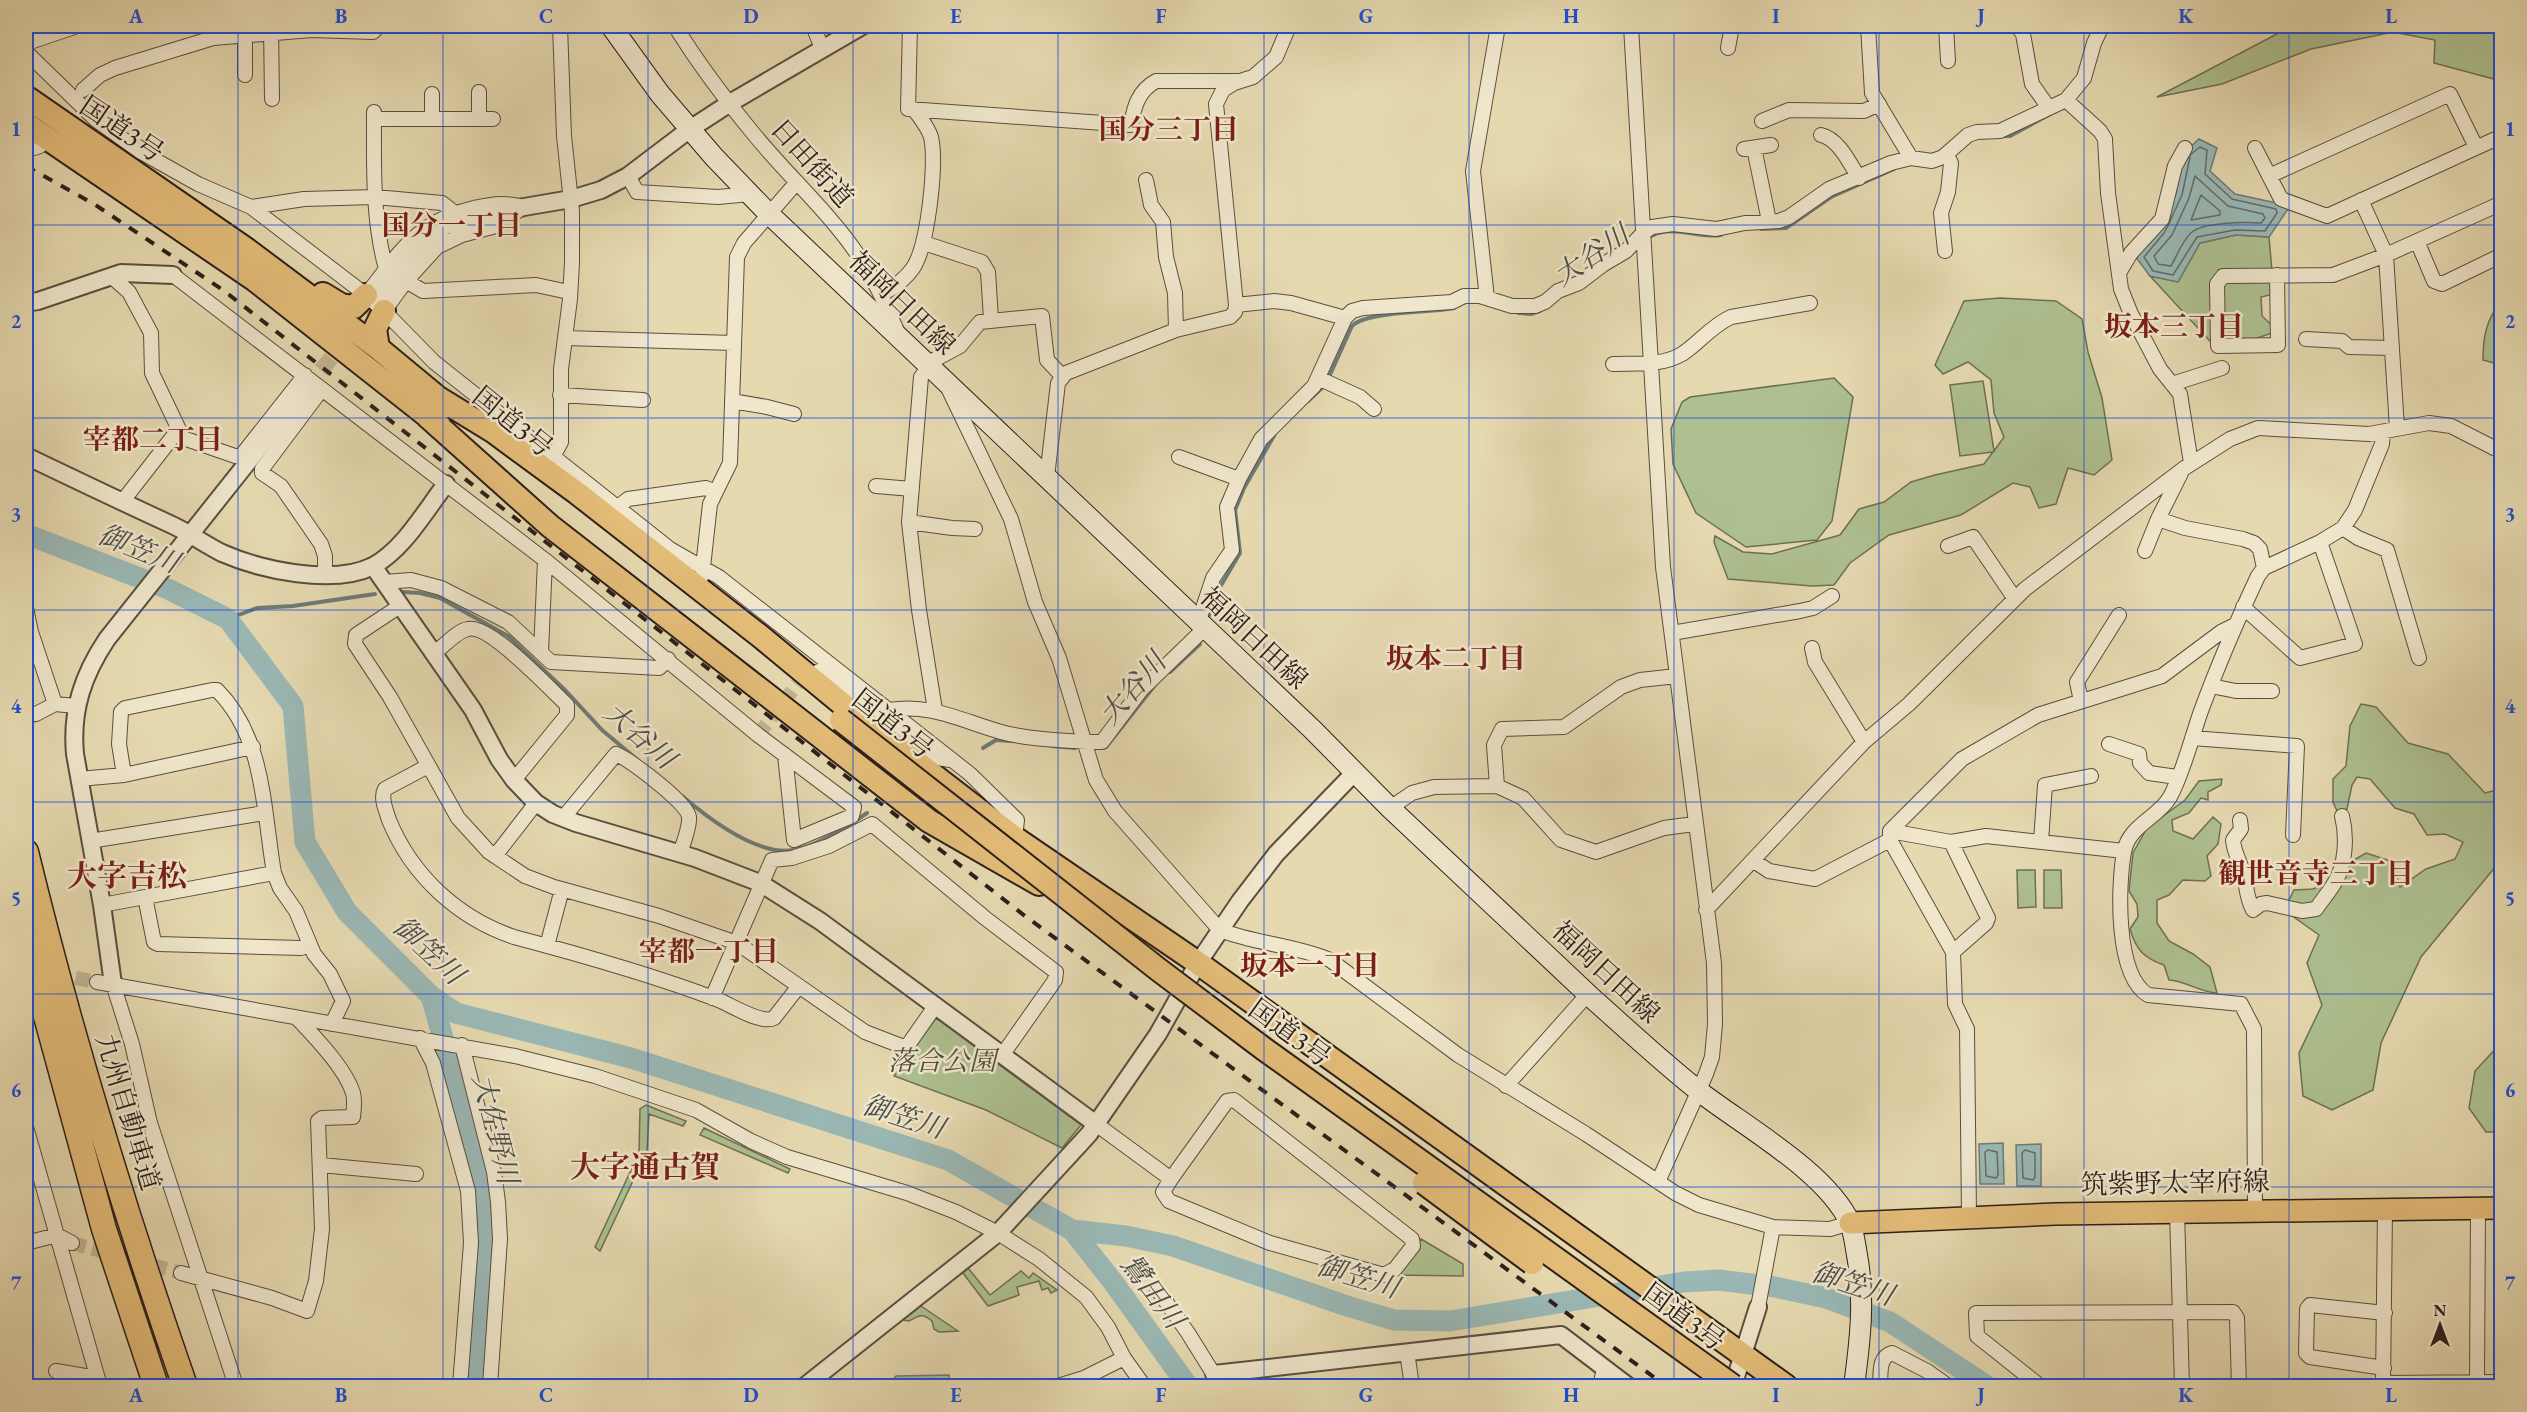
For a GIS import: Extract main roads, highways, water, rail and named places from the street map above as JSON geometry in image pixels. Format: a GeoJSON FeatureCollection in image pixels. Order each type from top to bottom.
{"type":"FeatureCollection","features":[{"type":"Feature","properties":{"kind":"highway","name":"国道3号"},"geometry":{"type":"LineString","coordinates":[[26,97],[246,249],[378,348],[432,407]]}},
{"type":"Feature","properties":{"kind":"highway","name":"国道3号"},"geometry":{"type":"LineString","coordinates":[[26,124],[255,280],[432,407],[837,726],[1256,1063],[1708,1386]]}},
{"type":"Feature","properties":{"kind":"highway"},"geometry":{"type":"LineString","coordinates":[[246,249],[341,305],[354,307],[378,300],[375,329],[378,348]]}},
{"type":"Feature","properties":{"kind":"highway"},"geometry":{"type":"LineString","coordinates":[[432,407],[495,432],[577,493],[1015,838],[1711,1341],[1737,1374],[1767,1386]]}},
{"type":"Feature","properties":{"kind":"highway"},"geometry":{"type":"LineString","coordinates":[[432,407],[550,526],[929,821],[1195,969]]}},
{"type":"Feature","properties":{"kind":"highway","name":"国道3号"},"geometry":{"type":"LineString","coordinates":[[837,726],[1264,1049],[1737,1374]]}},
{"type":"Feature","properties":{"kind":"highway","name":"九州自動車道"},"geometry":{"type":"LineString","coordinates":[[26,852],[63,1000],[117,1183],[184,1386]]}},
{"type":"Feature","properties":{"kind":"highway","name":"九州自動車道"},"geometry":{"type":"LineString","coordinates":[[26,943],[104,1229],[156,1386]]}},
{"type":"Feature","properties":{"kind":"highway"},"geometry":{"type":"LineString","coordinates":[[1737,1374],[1786,1386]]}},
{"type":"Feature","properties":{"kind":"main road","name":"福岡日田線"},"geometry":{"type":"LineString","coordinates":[[611,26],[630,55],[690,129],[769,214],[1313,730],[1390,808],[1588,994],[1699,1091],[1793,1160],[1836,1203],[1850,1223],[1861,1275],[1861,1332],[1854,1386]]}},
{"type":"Feature","properties":{"kind":"main road","name":"筑紫野太宰府線"},"geometry":{"type":"LineString","coordinates":[[1850,1223],[1969,1216],[2177,1211],[2255,1204],[2385,1209],[2502,1208]]}},
{"type":"Feature","properties":{"kind":"water"},"geometry":{"type":"Polygon","coordinates":[[[2199,139],[2217,148],[2210,171],[2235,194],[2290,206],[2269,237],[2236,235],[2200,243],[2178,282],[2150,276],[2135,256],[2160,229],[2176,193],[2184,153],[2199,139]]]}},
{"type":"Feature","properties":{"kind":"water"},"geometry":{"type":"Polygon","coordinates":[[[2003,1143],[2004,1184],[1980,1184],[1979,1144],[2003,1143]]]}},
{"type":"Feature","properties":{"kind":"water"},"geometry":{"type":"Polygon","coordinates":[[[2041,1144],[2041,1186],[2017,1186],[2016,1145],[2041,1144]]]}},
{"type":"Feature","properties":{"kind":"water"},"geometry":{"type":"Polygon","coordinates":[[[949,1375],[950,1386],[894,1386],[892,1381],[896,1376],[949,1375]]]}},
{"type":"Feature","properties":{"kind":"waterway","name":"大谷川"},"geometry":{"type":"LineString","coordinates":[[2002,136],[2010,136],[2054,112]]}},
{"type":"Feature","properties":{"kind":"waterway","name":"大谷川"},"geometry":{"type":"LineString","coordinates":[[1761,229],[1786,228],[1831,197],[1894,169]]}},
{"type":"Feature","properties":{"kind":"waterway","name":"大谷川"},"geometry":{"type":"LineString","coordinates":[[1647,239],[1655,234],[1674,231],[1721,235]]}},
{"type":"Feature","properties":{"kind":"waterway","name":"大谷川"},"geometry":{"type":"LineString","coordinates":[[1328,379],[1352,326],[1359,321],[1384,315],[1454,308]]}},
{"type":"Feature","properties":{"kind":"waterway","name":"大谷川"},"geometry":{"type":"LineString","coordinates":[[1518,313],[1532,314],[1540,311]]}},
{"type":"Feature","properties":{"kind":"waterway","name":"大谷川"},"geometry":{"type":"LineString","coordinates":[[1308,401],[1324,386]]}},
{"type":"Feature","properties":{"kind":"waterway","name":"大谷川"},"geometry":{"type":"LineString","coordinates":[[1209,615],[1213,599],[1240,553],[1235,510],[1244,488],[1275,434]]}},
{"type":"Feature","properties":{"kind":"waterway","name":"御笠川"},"geometry":{"type":"LineString","coordinates":[[26,534],[168,589],[228,619],[293,706],[305,842],[347,912],[431,996],[456,1013],[631,1058],[948,1160],[1072,1230],[1126,1236],[1173,1246],[1394,1320],[1450,1321],[1684,1282],[1719,1280],[1775,1287],[1826,1298],[1890,1322],[1987,1386]]}},
{"type":"Feature","properties":{"kind":"waterway","name":"大谷川"},"geometry":{"type":"LineString","coordinates":[[403,592],[440,598],[508,636],[566,691],[602,730],[639,761]]}},
{"type":"Feature","properties":{"kind":"waterway","name":"大谷川"},"geometry":{"type":"LineString","coordinates":[[228,619],[257,608],[293,606],[375,594]]}},
{"type":"Feature","properties":{"kind":"waterway","name":"大谷川"},"geometry":{"type":"LineString","coordinates":[[1170,672],[1200,644]]}},
{"type":"Feature","properties":{"kind":"waterway","name":"大谷川"},"geometry":{"type":"LineString","coordinates":[[1106,747],[1155,685]]}},
{"type":"Feature","properties":{"kind":"waterway","name":"大谷川"},"geometry":{"type":"LineString","coordinates":[[983,748],[996,740],[1012,741]]}},
{"type":"Feature","properties":{"kind":"waterway","name":"大谷川"},"geometry":{"type":"LineString","coordinates":[[1052,746],[1075,748]]}},
{"type":"Feature","properties":{"kind":"waterway","name":"大谷川"},"geometry":{"type":"LineString","coordinates":[[682,796],[734,834],[764,847],[779,850],[802,848],[822,840],[867,813]]}},
{"type":"Feature","properties":{"kind":"waterway","name":"大佐野川"},"geometry":{"type":"LineString","coordinates":[[431,996],[486,1189],[473,1386]]}},
{"type":"Feature","properties":{"kind":"waterway","name":"鷺田川"},"geometry":{"type":"LineString","coordinates":[[1072,1230],[1113,1282],[1188,1386]]}},
{"type":"Feature","properties":{"kind":"tunnel"},"geometry":{"type":"LineString","coordinates":[[306,389],[383,294]]}},
{"type":"Feature","properties":{"kind":"tunnel"},"geometry":{"type":"LineString","coordinates":[[758,735],[809,669]]}},
{"type":"Feature","properties":{"kind":"tunnel"},"geometry":{"type":"LineString","coordinates":[[26,721],[36,714]]}},
{"type":"Feature","properties":{"kind":"tunnel"},"geometry":{"type":"LineString","coordinates":[[55,974],[97,982]]}},
{"type":"Feature","properties":{"kind":"tunnel"},"geometry":{"type":"LineString","coordinates":[[72,1243],[181,1273]]}},
{"type":"Feature","properties":{"kind":"railway"},"geometry":{"type":"LineString","coordinates":[[26,166],[94,204],[223,290],[1025,916],[1666,1386]]}},
{"type":"Feature","properties":{"kind":"district","name":"国分三丁目"},"geometry":{"type":"Point","coordinates":[1169,129]}},
{"type":"Feature","properties":{"kind":"district","name":"国分一丁目"},"geometry":{"type":"Point","coordinates":[452,225]}},
{"type":"Feature","properties":{"kind":"district","name":"坂本三丁目"},"geometry":{"type":"Point","coordinates":[2174,326]}},
{"type":"Feature","properties":{"kind":"district","name":"宰都二丁目"},"geometry":{"type":"Point","coordinates":[153,439]}},
{"type":"Feature","properties":{"kind":"district","name":"坂本二丁目"},"geometry":{"type":"Point","coordinates":[1456,658]}},
{"type":"Feature","properties":{"kind":"district","name":"観世音寺三丁目"},"geometry":{"type":"Point","coordinates":[2316,873]}},
{"type":"Feature","properties":{"kind":"district","name":"大字吉松"},"geometry":{"type":"Point","coordinates":[127,876]}},
{"type":"Feature","properties":{"kind":"district","name":"宰都一丁目"},"geometry":{"type":"Point","coordinates":[709,951]}},
{"type":"Feature","properties":{"kind":"district","name":"坂本一丁目"},"geometry":{"type":"Point","coordinates":[1310,965]}},
{"type":"Feature","properties":{"kind":"district","name":"大字通古賀"},"geometry":{"type":"Point","coordinates":[645,1167]}},
{"type":"Feature","properties":{"kind":"park label","name":"落合公園"},"geometry":{"type":"Point","coordinates":[942,1061]}}]}
